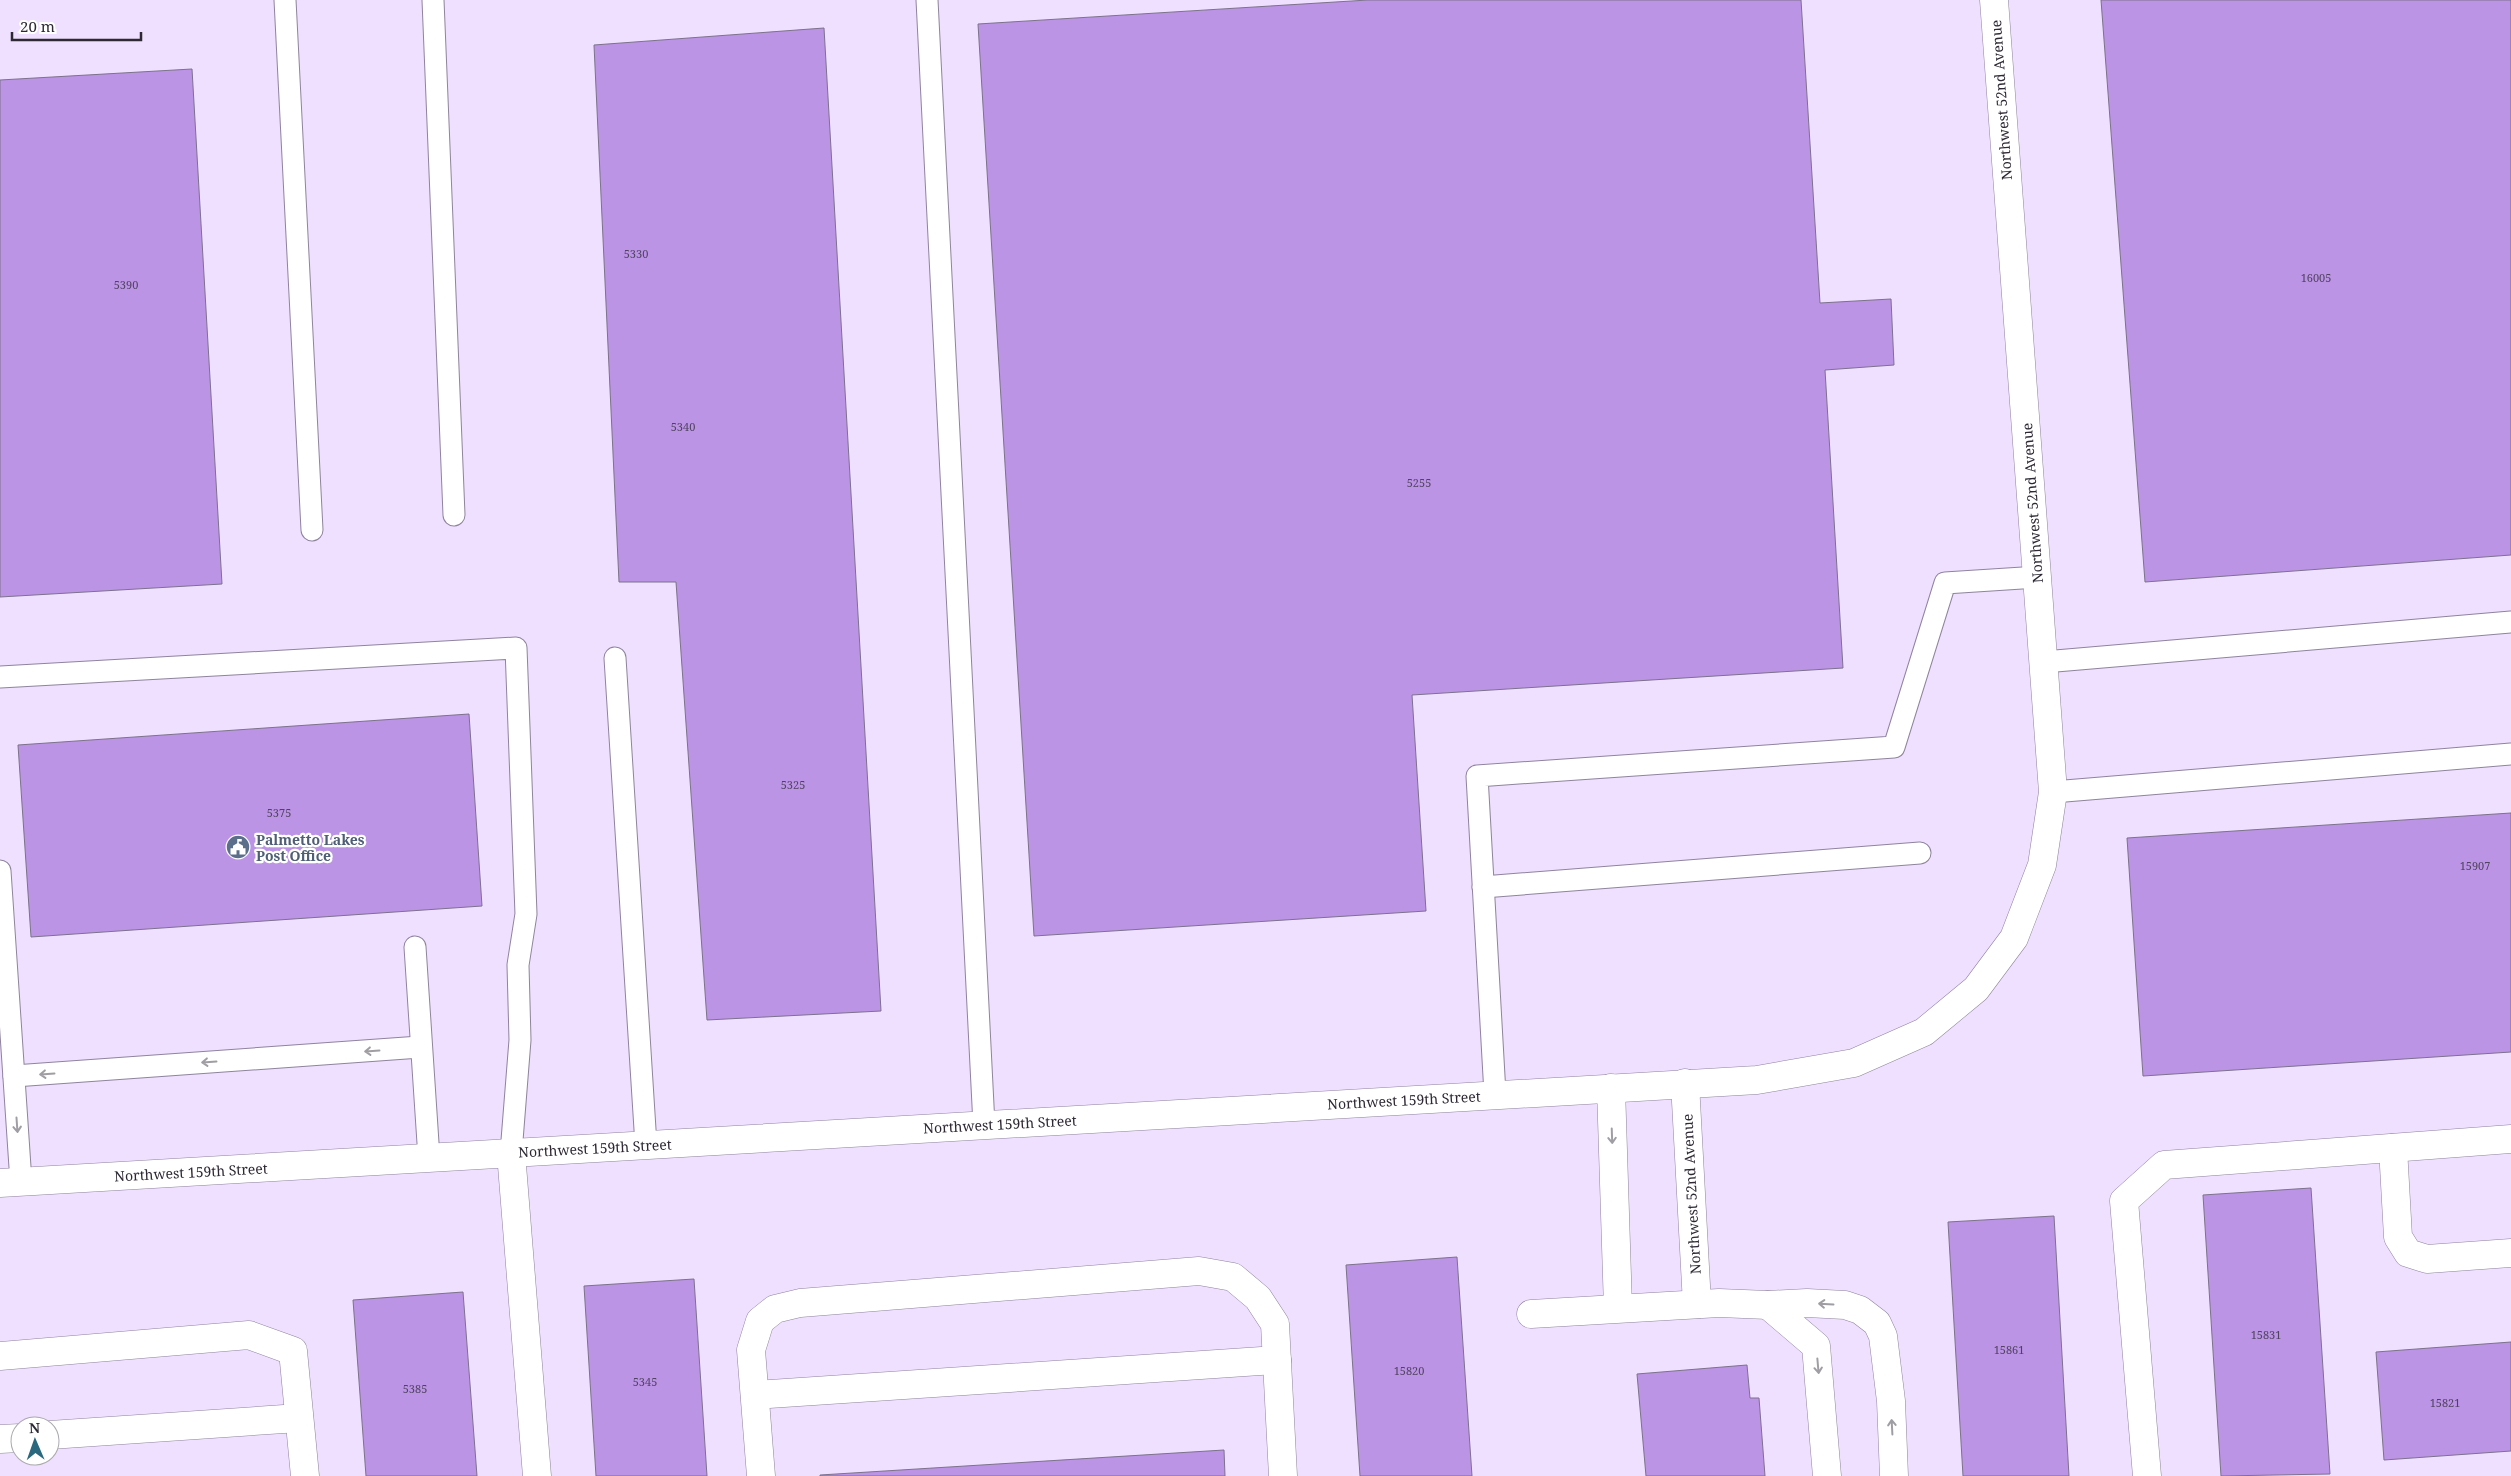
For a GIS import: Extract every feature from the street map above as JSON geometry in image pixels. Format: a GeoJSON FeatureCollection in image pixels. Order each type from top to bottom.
{"type":"FeatureCollection","features":[{"type":"Feature","properties":{"kind":"street","name":"Northwest 52nd Avenue"},"geometry":{"type":"LineString","coordinates":[[1976,989],[2014,938],[2042,865],[2054,792],[1994,0]]}},
{"type":"Feature","properties":{"kind":"street","name":"Northwest 159th Street"},"geometry":{"type":"LineString","coordinates":[[11,1183],[1756,1080],[1854,1063],[1924,1032],[1976,989]]}},
{"type":"Feature","properties":{"kind":"street","name":"Northwest 52nd Avenue"},"geometry":{"type":"LineString","coordinates":[[1685,1084],[1698,1304]]}},
{"type":"Feature","properties":{"kind":"street"},"geometry":{"type":"LineString","coordinates":[[1611,1088],[1618,1308]]}},
{"type":"Feature","properties":{"kind":"street"},"geometry":{"type":"LineString","coordinates":[[2147,1476],[2124,1201],[2164,1165],[2511,1139]]}},
{"type":"Feature","properties":{"kind":"street"},"geometry":{"type":"LineString","coordinates":[[2393,1148],[2398,1236],[2408,1252],[2427,1259],[2511,1253]]}},
{"type":"Feature","properties":{"kind":"street"},"geometry":{"type":"LineString","coordinates":[[511,1153],[537,1476]]}},
{"type":"Feature","properties":{"kind":"street"},"geometry":{"type":"LineString","coordinates":[[761,1476],[751,1350],[760,1321],[775,1309],[800,1303],[1199,1271],[1233,1277],[1258,1298],[1275,1324],[1283,1476]]}},
{"type":"Feature","properties":{"kind":"street"},"geometry":{"type":"LineString","coordinates":[[1531,1314],[1698,1304],[1768,1305],[1807,1303],[1845,1305],[1860,1310],[1877,1323],[1883,1336],[1891,1401],[1894,1476]]}},
{"type":"Feature","properties":{"kind":"street"},"geometry":{"type":"LineString","coordinates":[[1768,1305],[1816,1346],[1828,1476]]}},
{"type":"Feature","properties":{"kind":"street"},"geometry":{"type":"LineString","coordinates":[[0,1356],[249,1335],[293,1351],[305,1476]]}},
{"type":"Feature","properties":{"kind":"street"},"geometry":{"type":"LineString","coordinates":[[755,1395],[1277,1360]]}},
{"type":"Feature","properties":{"kind":"street"},"geometry":{"type":"LineString","coordinates":[[60,1435],[299,1418]]}},
{"type":"Feature","properties":{"kind":"lane"},"geometry":{"type":"LineString","coordinates":[[285,0],[312,530]]}},
{"type":"Feature","properties":{"kind":"lane"},"geometry":{"type":"LineString","coordinates":[[433,0],[454,514]]}},
{"type":"Feature","properties":{"kind":"lane"},"geometry":{"type":"LineString","coordinates":[[927,0],[984,1125]]}},
{"type":"Feature","properties":{"kind":"lane"},"geometry":{"type":"LineString","coordinates":[[1495,1094],[1477,776],[1894,748],[1945,583],[2038,577]]}},
{"type":"Feature","properties":{"kind":"lane"},"geometry":{"type":"LineString","coordinates":[[2044,662],[2511,622]]}},
{"type":"Feature","properties":{"kind":"lane"},"geometry":{"type":"LineString","coordinates":[[0,677],[516,648],[526,914],[518,965],[520,1040],[511,1153]]}},
{"type":"Feature","properties":{"kind":"lane"},"geometry":{"type":"LineString","coordinates":[[615,658],[646,1145]]}},
{"type":"Feature","properties":{"kind":"lane"},"geometry":{"type":"LineString","coordinates":[[2054,792],[2511,754]]}},
{"type":"Feature","properties":{"kind":"lane"},"geometry":{"type":"LineString","coordinates":[[1483,887],[1920,853]]}},
{"type":"Feature","properties":{"kind":"lane"},"geometry":{"type":"LineString","coordinates":[[0,871],[14,1076],[11,1183]]}},
{"type":"Feature","properties":{"kind":"lane"},"geometry":{"type":"LineString","coordinates":[[415,947],[428,1158]]}},
{"type":"Feature","properties":{"kind":"lane"},"geometry":{"type":"LineString","coordinates":[[14,1076],[420,1047]]}},
{"type":"Feature","properties":{"kind":"building"},"geometry":{"type":"Polygon","coordinates":[[[1368,0],[1801,0],[1820,303],[1891,299],[1894,365],[1825,370],[1843,668],[1412,695],[1426,911],[1034,936],[978,24],[1368,0]]]}},
{"type":"Feature","properties":{"kind":"building"},"geometry":{"type":"Polygon","coordinates":[[[2101,0],[2511,0],[2511,555],[2145,582],[2101,0]]]}},
{"type":"Feature","properties":{"kind":"building"},"geometry":{"type":"Polygon","coordinates":[[[824,28],[881,1011],[707,1020],[676,582],[619,582],[594,45],[824,28]]]}},
{"type":"Feature","properties":{"kind":"building"},"geometry":{"type":"Polygon","coordinates":[[[192,69],[222,584],[0,597],[0,80],[192,69]]]}},
{"type":"Feature","properties":{"kind":"building"},"geometry":{"type":"Polygon","coordinates":[[[469,714],[482,906],[31,937],[18,745],[469,714]]]}},
{"type":"Feature","properties":{"kind":"building"},"geometry":{"type":"Polygon","coordinates":[[[2511,813],[2511,1052],[2143,1076],[2127,838],[2511,813]]]}},
{"type":"Feature","properties":{"kind":"building"},"geometry":{"type":"Polygon","coordinates":[[[2311,1188],[2330,1474],[2221,1476],[2203,1195],[2311,1188]]]}},
{"type":"Feature","properties":{"kind":"building"},"geometry":{"type":"Polygon","coordinates":[[[2054,1216],[2069,1476],[1963,1476],[1948,1222],[2054,1216]]]}},
{"type":"Feature","properties":{"kind":"building"},"geometry":{"type":"Polygon","coordinates":[[[1457,1257],[1472,1476],[1360,1476],[1346,1265],[1457,1257]]]}},
{"type":"Feature","properties":{"kind":"building"},"geometry":{"type":"Polygon","coordinates":[[[694,1279],[707,1476],[596,1476],[584,1286],[694,1279]]]}},
{"type":"Feature","properties":{"kind":"building"},"geometry":{"type":"Polygon","coordinates":[[[463,1292],[477,1476],[366,1476],[353,1300],[463,1292]]]}},
{"type":"Feature","properties":{"kind":"building"},"geometry":{"type":"Polygon","coordinates":[[[2511,1342],[2511,1451],[2384,1460],[2376,1352],[2511,1342]]]}},
{"type":"Feature","properties":{"kind":"building"},"geometry":{"type":"Polygon","coordinates":[[[1747,1365],[1750,1398],[1759,1398],[1765,1476],[1646,1476],[1637,1374],[1747,1365]]]}},
{"type":"Feature","properties":{"kind":"building"},"geometry":{"type":"Polygon","coordinates":[[[1224,1450],[1225,1476],[820,1476],[820,1475],[1224,1450]]]}},
{"type":"Feature","properties":{"kind":"place","name":"Palmetto Lakes Post Office"},"geometry":{"type":"Point","coordinates":[238,847]}}]}
